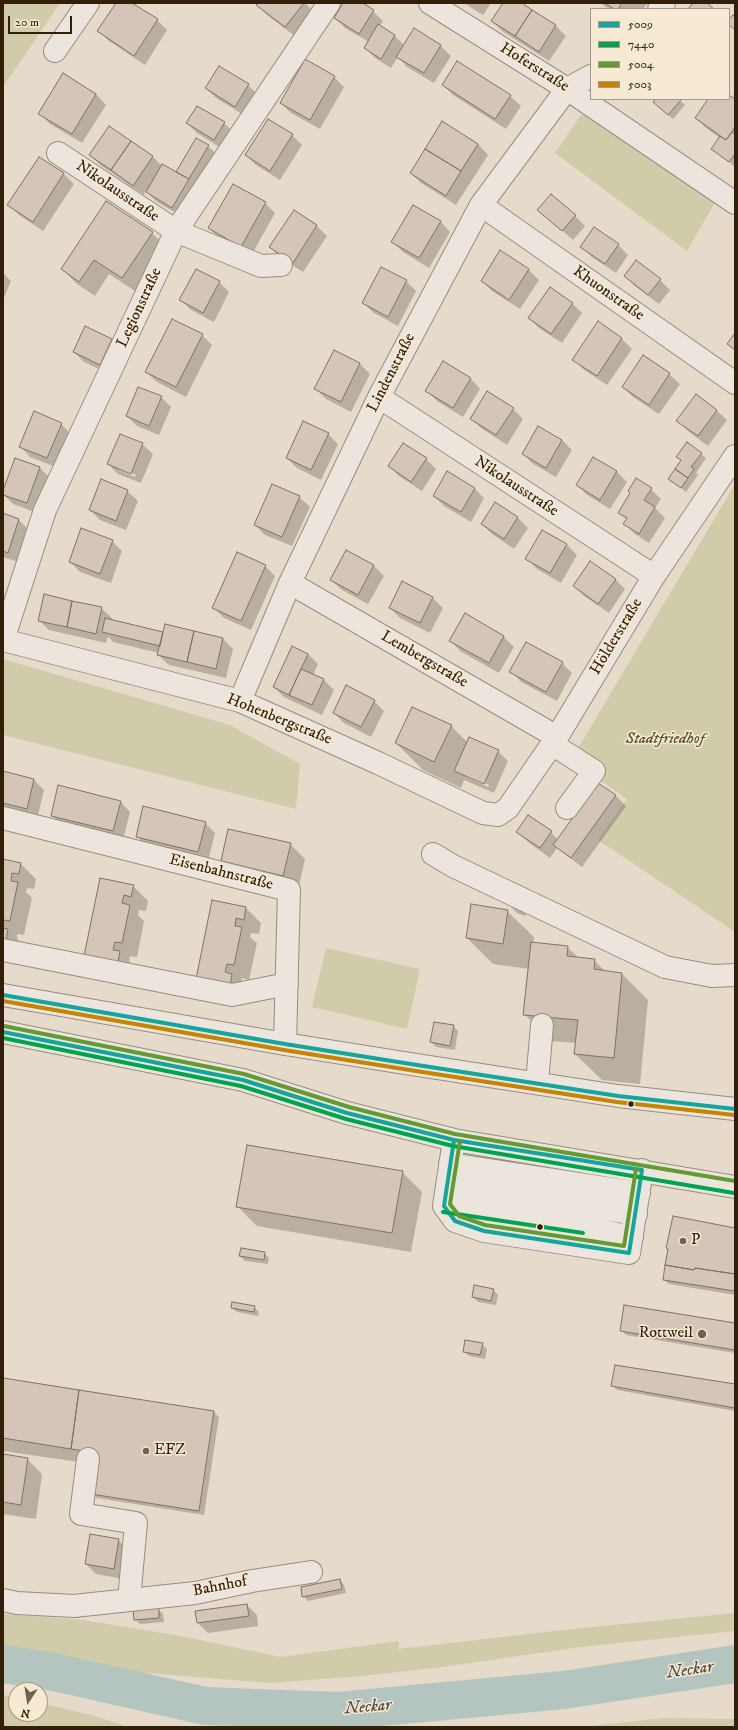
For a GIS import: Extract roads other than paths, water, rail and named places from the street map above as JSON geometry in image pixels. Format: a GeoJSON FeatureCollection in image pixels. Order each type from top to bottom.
{"type":"FeatureCollection","features":[{"type":"Feature","properties":{"kind":"street"},"geometry":{"type":"LineString","coordinates":[[55,51],[88,3]]}},
{"type":"Feature","properties":{"kind":"street","name":"Legionstraße"},"geometry":{"type":"LineString","coordinates":[[3,640],[45,510],[176,231],[329,3]]}},
{"type":"Feature","properties":{"kind":"street","name":"Hoferstraße"},"geometry":{"type":"LineString","coordinates":[[430,3],[567,89],[735,203]]}},
{"type":"Feature","properties":{"kind":"street","name":"Lindenstraße"},"geometry":{"type":"LineString","coordinates":[[240,701],[290,583],[379,397],[481,205],[567,89],[590,77]]}},
{"type":"Feature","properties":{"kind":"street","name":"Nikolausstraße"},"geometry":{"type":"LineString","coordinates":[[58,152],[176,231],[261,266],[281,265]]}},
{"type":"Feature","properties":{"kind":"street","name":"Khuonstraße"},"geometry":{"type":"LineString","coordinates":[[481,205],[735,383]]}},
{"type":"Feature","properties":{"kind":"street","name":"Nikolausstraße"},"geometry":{"type":"LineString","coordinates":[[379,397],[654,576]]}},
{"type":"Feature","properties":{"kind":"street","name":"Hölderstraße"},"geometry":{"type":"LineString","coordinates":[[498,815],[508,808],[555,740],[654,576],[735,456]]}},
{"type":"Feature","properties":{"kind":"street","name":"Lembergstraße"},"geometry":{"type":"LineString","coordinates":[[290,583],[555,740],[594,771],[567,808]]}},
{"type":"Feature","properties":{"kind":"street","name":"Hohenbergstraße"},"geometry":{"type":"LineString","coordinates":[[3,640],[240,701],[378,763],[483,813],[498,815]]}},
{"type":"Feature","properties":{"kind":"street","name":"Eisenbahnstraße"},"geometry":{"type":"LineString","coordinates":[[3,818],[289,890],[285,1044]]}},
{"type":"Feature","properties":{"kind":"street"},"geometry":{"type":"LineString","coordinates":[[433,854],[453,866],[665,967],[712,976],[735,975]]}},
{"type":"Feature","properties":{"kind":"street"},"geometry":{"type":"LineString","coordinates":[[3,950],[232,995],[287,984]]}},
{"type":"Feature","properties":{"kind":"street"},"geometry":{"type":"LineString","coordinates":[[3,995],[285,1044],[618,1096],[735,1109]]}},
{"type":"Feature","properties":{"kind":"street"},"geometry":{"type":"LineString","coordinates":[[536,1083],[542,1025]]}},
{"type":"Feature","properties":{"kind":"street"},"geometry":{"type":"LineString","coordinates":[[3,1032],[243,1080],[347,1113],[454,1140],[735,1186]]}},
{"type":"Feature","properties":{"kind":"street"},"geometry":{"type":"LineString","coordinates":[[445,1195],[454,1140]]}},
{"type":"Feature","properties":{"kind":"street"},"geometry":{"type":"LineString","coordinates":[[450,1164],[639,1193]]}},
{"type":"Feature","properties":{"kind":"street"},"geometry":{"type":"LineString","coordinates":[[445,1195],[632,1237],[642,1170]]}},
{"type":"Feature","properties":{"kind":"street"},"geometry":{"type":"LineString","coordinates":[[445,1195],[636,1214]]}},
{"type":"Feature","properties":{"kind":"street"},"geometry":{"type":"LineString","coordinates":[[88,1459],[80,1514],[136,1523],[129,1600]]}},
{"type":"Feature","properties":{"kind":"street","name":"Bahnhof"},"geometry":{"type":"LineString","coordinates":[[3,1600],[17,1603],[74,1606],[195,1593],[252,1581],[311,1572]]}},
{"type":"Feature","properties":{"kind":"waterway","name":"Neckar"},"geometry":{"type":"LineString","coordinates":[[3,1664],[54,1672],[205,1706],[338,1711],[564,1690],[735,1664]]}},
{"type":"Feature","properties":{"kind":"waterway"},"geometry":{"type":"LineString","coordinates":[[270,1727],[277,1709]]}},
{"type":"Feature","properties":{"kind":"place","name":"P"},"geometry":{"type":"Point","coordinates":[683,1241]}},
{"type":"Feature","properties":{"kind":"place","name":"Rottweil"},"geometry":{"type":"Point","coordinates":[702,1334]}},
{"type":"Feature","properties":{"kind":"place","name":"EFZ"},"geometry":{"type":"Point","coordinates":[146,1451]}},
{"type":"Feature","properties":{"kind":"park label","name":"Stadtfriedhof"},"geometry":{"type":"Point","coordinates":[665,740]}}]}
